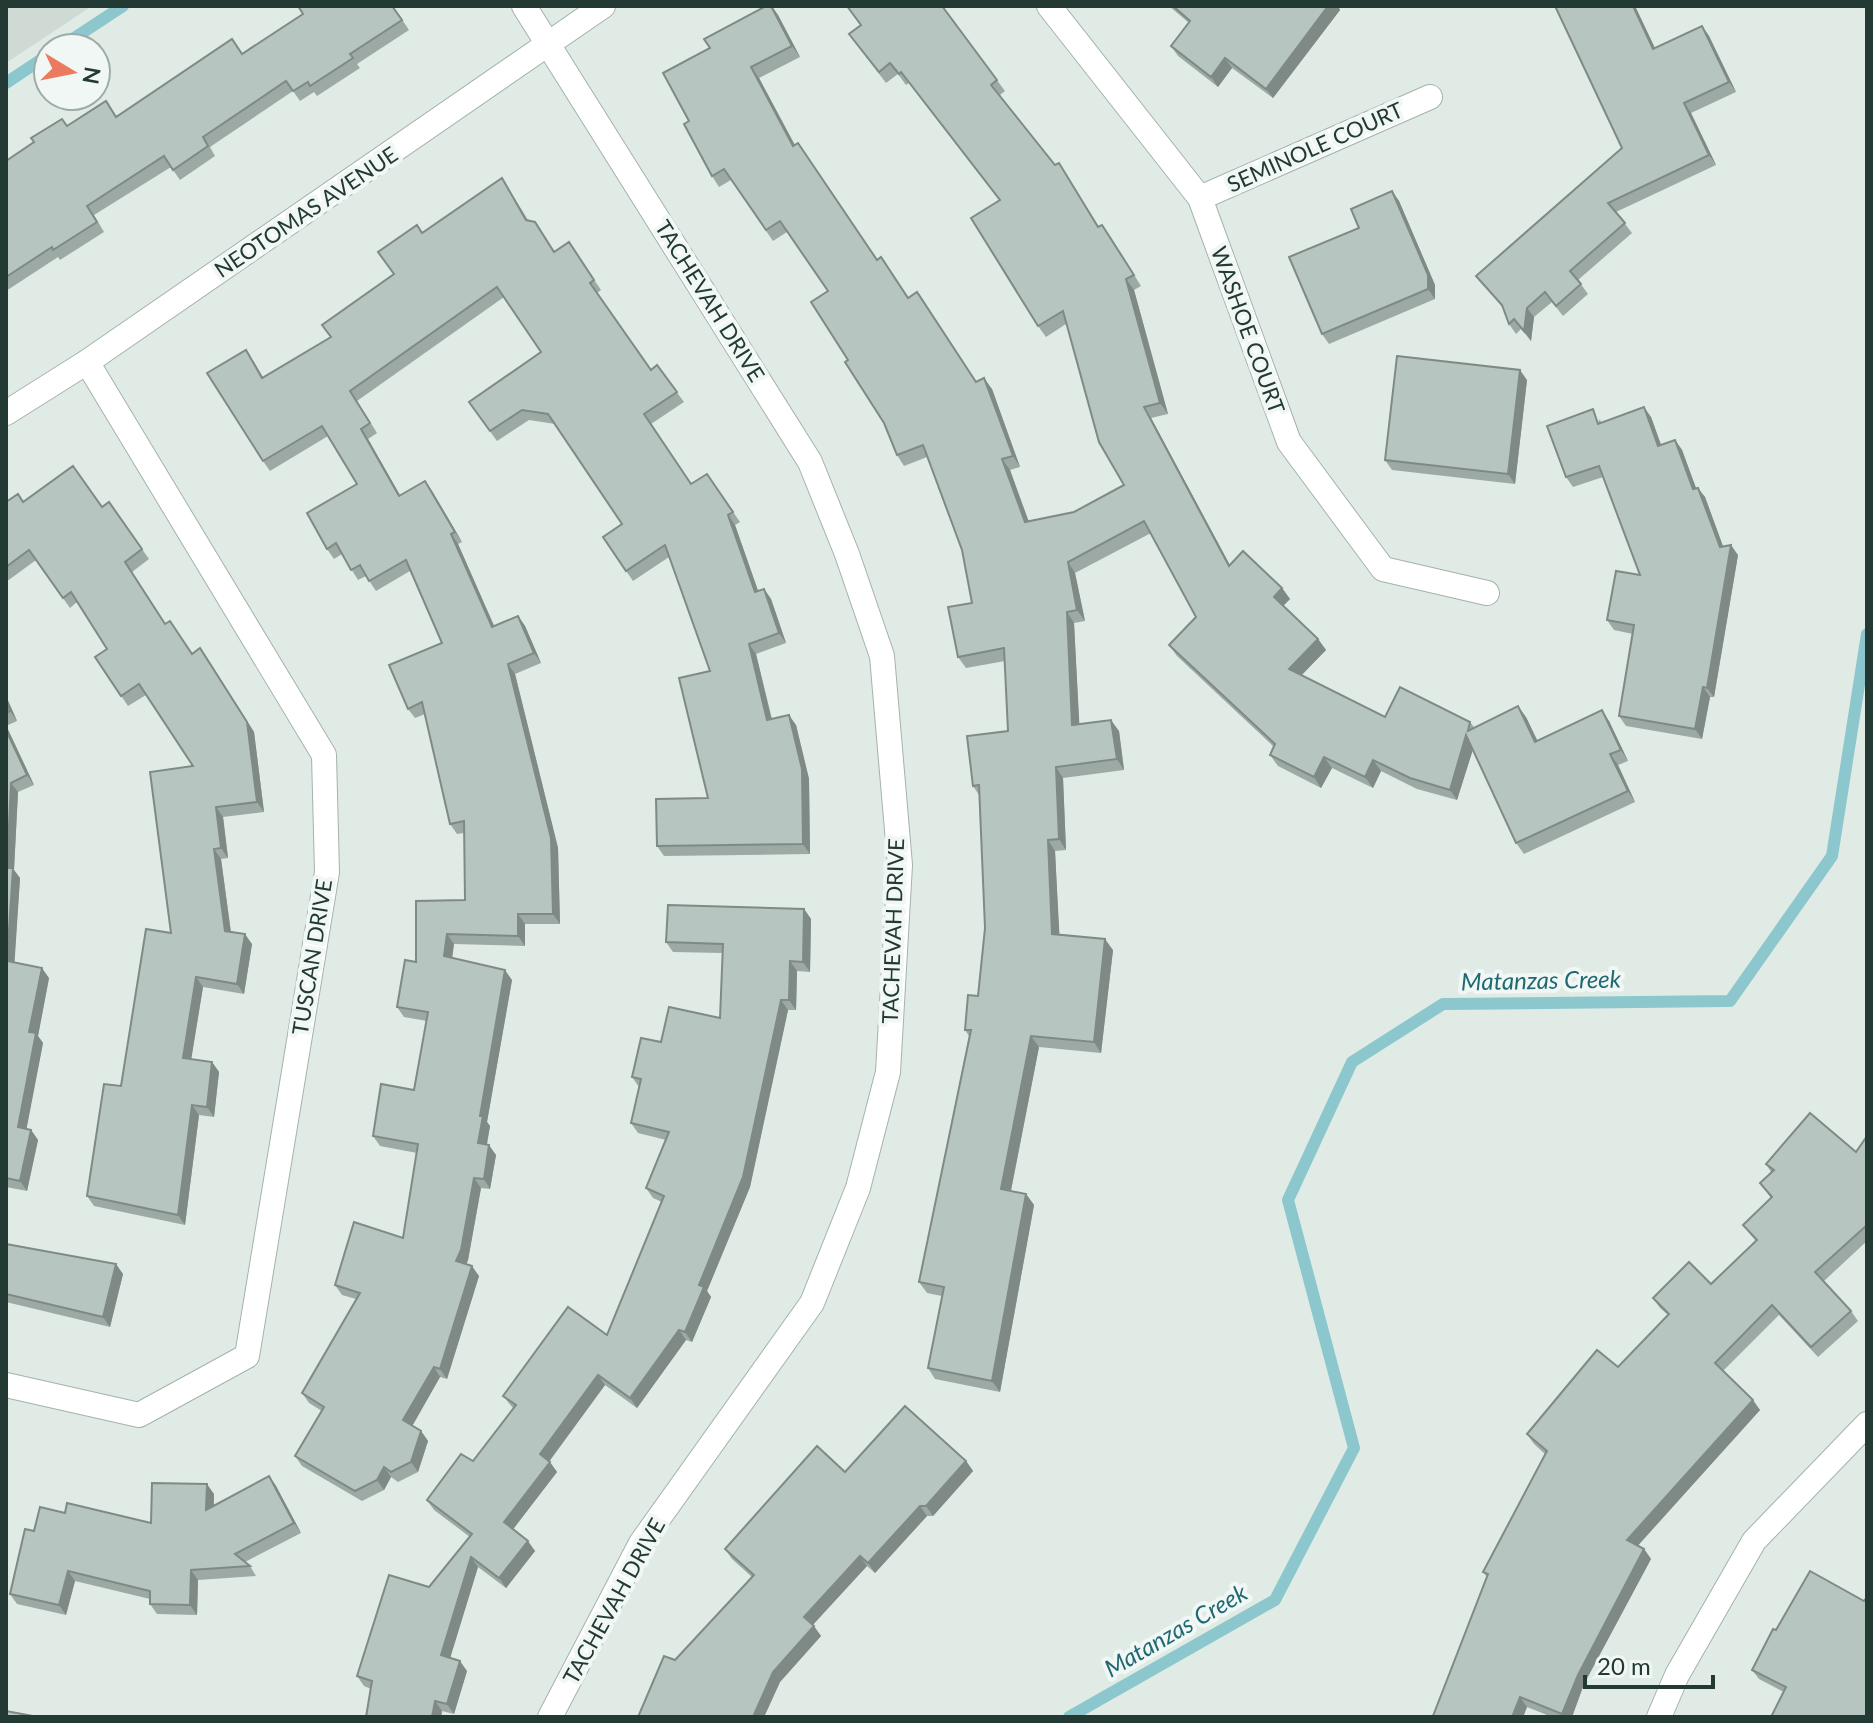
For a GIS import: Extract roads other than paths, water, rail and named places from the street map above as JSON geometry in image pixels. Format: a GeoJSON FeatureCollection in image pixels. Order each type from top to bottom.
{"type":"FeatureCollection","features":[{"type":"Feature","properties":{"kind":"street","name":"TACHEVAH DRIVE"},"geometry":{"type":"LineString","coordinates":[[524,6],[551,44],[810,462],[847,554],[882,656],[900,865],[888,1072],[858,1188],[812,1303],[641,1543],[550,1717]]}},
{"type":"Feature","properties":{"kind":"street","name":"NEOTOMAS AVENUE"},"geometry":{"type":"LineString","coordinates":[[6,413],[87,362],[603,6]]}},
{"type":"Feature","properties":{"kind":"street","name":"WASHOE COURT"},"geometry":{"type":"LineString","coordinates":[[1049,6],[1200,198],[1289,442],[1383,569],[1487,593]]}},
{"type":"Feature","properties":{"kind":"street","name":"SEMINOLE COURT"},"geometry":{"type":"LineString","coordinates":[[1200,198],[1430,97]]}},
{"type":"Feature","properties":{"kind":"street","name":"TUSCAN DRIVE"},"geometry":{"type":"LineString","coordinates":[[6,1385],[139,1415],[247,1356],[327,872],[324,755],[87,362]]}},
{"type":"Feature","properties":{"kind":"street"},"geometry":{"type":"LineString","coordinates":[[1659,1717],[1677,1675],[1754,1541],[1867,1424]]}},
{"type":"Feature","properties":{"kind":"waterway"},"geometry":{"type":"LineString","coordinates":[[83,32],[123,6]]}},
{"type":"Feature","properties":{"kind":"waterway"},"geometry":{"type":"LineString","coordinates":[[6,83],[32,66]]}},
{"type":"Feature","properties":{"kind":"waterway","name":"Matanzas Creek"},"geometry":{"type":"LineString","coordinates":[[1069,1717],[1275,1600],[1354,1448],[1288,1200],[1352,1062],[1443,1004],[1730,1001],[1832,856],[1867,634]]}}]}
